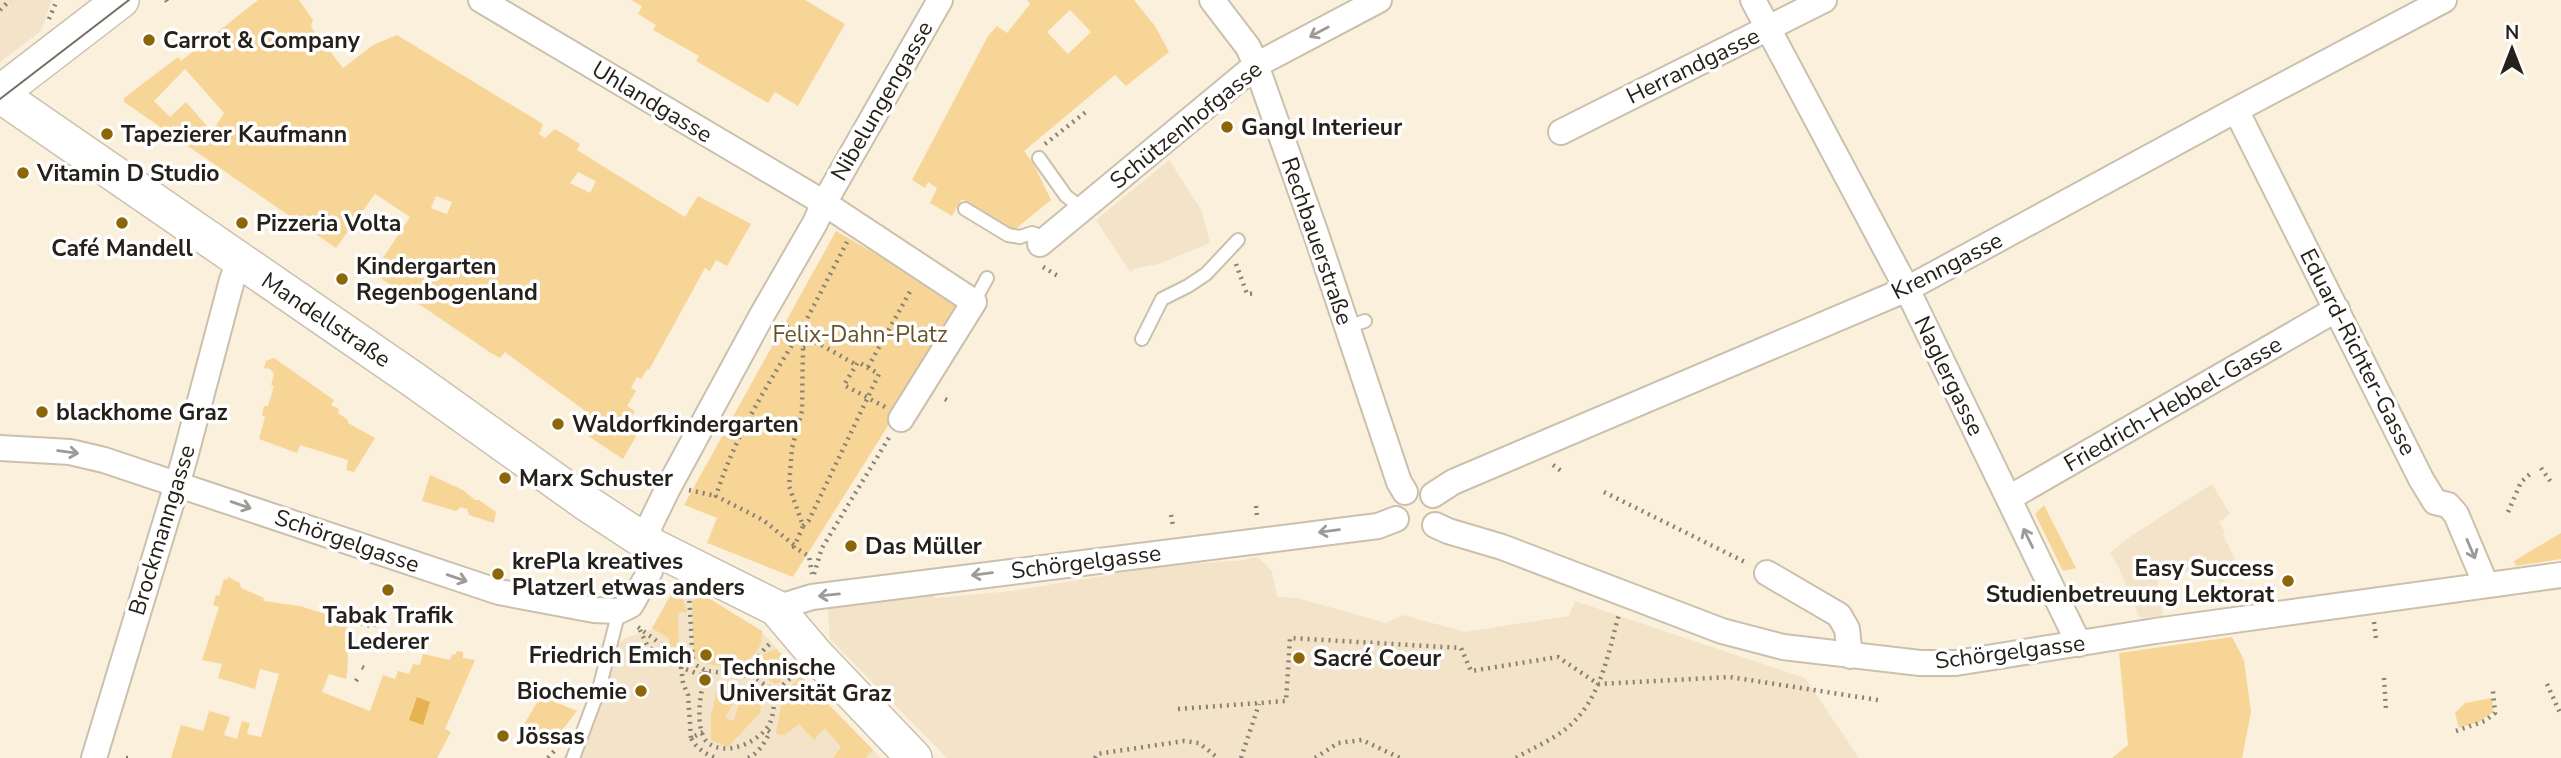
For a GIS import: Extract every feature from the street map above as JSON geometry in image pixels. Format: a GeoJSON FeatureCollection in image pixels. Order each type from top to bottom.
{"type":"FeatureCollection","features":[{"type":"Feature","properties":{"kind":"main road"},"geometry":{"type":"LineString","coordinates":[[0,94],[114,2]]}},
{"type":"Feature","properties":{"kind":"main road","name":"Mandellstraße"},"geometry":{"type":"LineString","coordinates":[[0,94],[585,502],[776,623]]}},
{"type":"Feature","properties":{"kind":"main road"},"geometry":{"type":"LineString","coordinates":[[776,623],[816,655],[914,758]]}},
{"type":"Feature","properties":{"kind":"street","name":"Uhlandgasse"},"geometry":{"type":"LineString","coordinates":[[481,0],[824,203]]}},
{"type":"Feature","properties":{"kind":"street","name":"Nibelungengasse"},"geometry":{"type":"LineString","coordinates":[[824,203],[940,0]]}},
{"type":"Feature","properties":{"kind":"street","name":"Rechbauerstraße"},"geometry":{"type":"LineString","coordinates":[[1212,0],[1248,47],[1256,65],[1356,324],[1399,482],[1405,492]]}},
{"type":"Feature","properties":{"kind":"street","name":"Schützenhofgasse"},"geometry":{"type":"LineString","coordinates":[[1042,249],[1083,209],[1256,65],[1379,0]]}},
{"type":"Feature","properties":{"kind":"street","name":"Naglergasse"},"geometry":{"type":"LineString","coordinates":[[1753,0],[1907,289],[2079,644]]}},
{"type":"Feature","properties":{"kind":"street","name":"Herrandgasse"},"geometry":{"type":"LineString","coordinates":[[1561,132],[1824,0]]}},
{"type":"Feature","properties":{"kind":"street","name":"Krenngasse"},"geometry":{"type":"LineString","coordinates":[[1433,495],[1453,482],[1907,289],[2444,0]]}},
{"type":"Feature","properties":{"kind":"street","name":"Eduard-Richter-Gasse"},"geometry":{"type":"LineString","coordinates":[[2236,110],[2432,498],[2435,502],[2448,506],[2456,514],[2486,585]]}},
{"type":"Feature","properties":{"kind":"street"},"geometry":{"type":"LineString","coordinates":[[619,611],[631,605],[639,593],[653,560],[649,527],[667,489],[824,203],[974,302],[901,419]]}},
{"type":"Feature","properties":{"kind":"street","name":"Brockmanngasse"},"geometry":{"type":"LineString","coordinates":[[94,758],[177,483],[232,280],[240,260]]}},
{"type":"Feature","properties":{"kind":"street","name":"Friedrich-Hebbel-Gasse"},"geometry":{"type":"LineString","coordinates":[[2009,498],[2337,309]]}},
{"type":"Feature","properties":{"kind":"street","name":"Schörgelgasse"},"geometry":{"type":"LineString","coordinates":[[0,448],[70,452],[177,483],[499,592],[594,610],[619,611]]}},
{"type":"Feature","properties":{"kind":"street"},"geometry":{"type":"LineString","coordinates":[[1420,489],[1433,495],[1440,510],[1435,525],[1429,530],[1414,533],[1406,531],[1396,519],[1396,504],[1405,492],[1420,489]]}},
{"type":"Feature","properties":{"kind":"street","name":"Schörgelgasse"},"geometry":{"type":"LineString","coordinates":[[776,623],[812,597],[1378,526],[1396,519]]}},
{"type":"Feature","properties":{"kind":"street","name":"Schörgelgasse"},"geometry":{"type":"LineString","coordinates":[[1435,525],[1502,547],[1722,631],[1783,647],[1920,663],[1956,663],[2155,631],[2561,575]]}},
{"type":"Feature","properties":{"kind":"street"},"geometry":{"type":"LineString","coordinates":[[1767,573],[1839,615],[1847,629],[1850,656]]}},
{"type":"Feature","properties":{"kind":"lane"},"geometry":{"type":"LineString","coordinates":[[1039,158],[1066,196],[1083,209]]}},
{"type":"Feature","properties":{"kind":"lane"},"geometry":{"type":"LineString","coordinates":[[965,209],[1008,235],[1020,237],[1032,233],[1042,249]]}},
{"type":"Feature","properties":{"kind":"lane"},"geometry":{"type":"LineString","coordinates":[[1142,339],[1163,299],[1206,274],[1238,240]]}},
{"type":"Feature","properties":{"kind":"lane"},"geometry":{"type":"LineString","coordinates":[[974,302],[987,278]]}},
{"type":"Feature","properties":{"kind":"lane"},"geometry":{"type":"LineString","coordinates":[[573,758],[599,689],[619,611]]}},
{"type":"Feature","properties":{"kind":"path"},"geometry":{"type":"LineString","coordinates":[[0,10],[10,0]]}},
{"type":"Feature","properties":{"kind":"path"},"geometry":{"type":"LineString","coordinates":[[50,18],[57,0]]}},
{"type":"Feature","properties":{"kind":"path"},"geometry":{"type":"LineString","coordinates":[[716,496],[722,477],[762,395],[799,334],[847,242]]}},
{"type":"Feature","properties":{"kind":"path"},"geometry":{"type":"LineString","coordinates":[[1042,249],[1058,276]]}},
{"type":"Feature","properties":{"kind":"path"},"geometry":{"type":"LineString","coordinates":[[1241,275],[1247,293],[1255,293]]}},
{"type":"Feature","properties":{"kind":"path"},"geometry":{"type":"LineString","coordinates":[[869,367],[915,283]]}},
{"type":"Feature","properties":{"kind":"path"},"geometry":{"type":"LineString","coordinates":[[781,323],[799,334],[803,347],[802,411],[792,448],[789,486],[803,526]]}},
{"type":"Feature","properties":{"kind":"path"},"geometry":{"type":"LineString","coordinates":[[794,545],[809,520],[879,374],[814,341],[803,347]]}},
{"type":"Feature","properties":{"kind":"path"},"geometry":{"type":"LineString","coordinates":[[855,364],[844,385],[869,399]]}},
{"type":"Feature","properties":{"kind":"path"},"geometry":{"type":"LineString","coordinates":[[689,490],[716,496],[763,520],[809,556],[813,579],[822,548],[901,419]]}},
{"type":"Feature","properties":{"kind":"path"},"geometry":{"type":"LineString","coordinates":[[1549,462],[1564,473]]}},
{"type":"Feature","properties":{"kind":"path"},"geometry":{"type":"LineString","coordinates":[[2541,468],[2553,485]]}},
{"type":"Feature","properties":{"kind":"path"},"geometry":{"type":"LineString","coordinates":[[2508,512],[2521,482],[2530,474]]}},
{"type":"Feature","properties":{"kind":"path"},"geometry":{"type":"LineString","coordinates":[[1604,492],[1767,573]]}},
{"type":"Feature","properties":{"kind":"path"},"geometry":{"type":"LineString","coordinates":[[1256,506],[1257,517]]}},
{"type":"Feature","properties":{"kind":"path"},"geometry":{"type":"LineString","coordinates":[[1171,515],[1173,526]]}},
{"type":"Feature","properties":{"kind":"path"},"geometry":{"type":"LineString","coordinates":[[688,586],[693,664]]}},
{"type":"Feature","properties":{"kind":"path"},"geometry":{"type":"LineString","coordinates":[[1516,758],[1566,729],[1587,709],[1598,684],[1619,615]]}},
{"type":"Feature","properties":{"kind":"path"},"geometry":{"type":"LineString","coordinates":[[2374,622],[2374,633]]}},
{"type":"Feature","properties":{"kind":"path"},"geometry":{"type":"LineString","coordinates":[[361,623],[374,626],[375,623]]}},
{"type":"Feature","properties":{"kind":"path"},"geometry":{"type":"LineString","coordinates":[[751,676],[754,664],[776,623]]}},
{"type":"Feature","properties":{"kind":"path"},"geometry":{"type":"LineString","coordinates":[[705,673],[638,627],[648,647],[681,667],[705,673],[751,676],[775,692]]}},
{"type":"Feature","properties":{"kind":"path"},"geometry":{"type":"LineString","coordinates":[[1178,709],[1286,702],[1290,638],[1461,648],[1471,671],[1558,657],[1598,684],[1730,677],[1878,700]]}},
{"type":"Feature","properties":{"kind":"path"},"geometry":{"type":"LineString","coordinates":[[705,673],[699,717],[706,742],[717,750],[736,751],[754,744],[771,722],[775,692],[804,666]]}},
{"type":"Feature","properties":{"kind":"path"},"geometry":{"type":"LineString","coordinates":[[681,667],[688,695],[686,718],[691,738],[705,756],[716,758]]}},
{"type":"Feature","properties":{"kind":"path"},"geometry":{"type":"LineString","coordinates":[[2384,678],[2386,710]]}},
{"type":"Feature","properties":{"kind":"path"},"geometry":{"type":"LineString","coordinates":[[2547,684],[2561,715]]}},
{"type":"Feature","properties":{"kind":"path"},"geometry":{"type":"LineString","coordinates":[[2456,731],[2485,721],[2495,713],[2493,691]]}},
{"type":"Feature","properties":{"kind":"path"},"geometry":{"type":"LineString","coordinates":[[1241,758],[1259,704]]}},
{"type":"Feature","properties":{"kind":"path"},"geometry":{"type":"LineString","coordinates":[[748,758],[762,750],[770,732],[766,729]]}},
{"type":"Feature","properties":{"kind":"path"},"geometry":{"type":"LineString","coordinates":[[691,738],[703,732]]}},
{"type":"Feature","properties":{"kind":"path"},"geometry":{"type":"LineString","coordinates":[[1315,758],[1338,743],[1362,740],[1400,758]]}},
{"type":"Feature","properties":{"kind":"path"},"geometry":{"type":"LineString","coordinates":[[1095,758],[1097,754],[1184,741],[1199,743],[1218,758]]}},
{"type":"Feature","properties":{"kind":"path"},"geometry":{"type":"LineString","coordinates":[[754,744],[755,755]]}},
{"type":"Feature","properties":{"kind":"path"},"geometry":{"type":"LineString","coordinates":[[548,758],[559,745]]}},
{"type":"Feature","properties":{"kind":"path"},"geometry":{"type":"LineString","coordinates":[[126,758],[132,758]]}},
{"type":"Feature","properties":{"kind":"shaded area"},"geometry":{"type":"Polygon","coordinates":[[[0,0],[52,0],[41,31],[0,62],[0,0]]]}},
{"type":"Feature","properties":{"kind":"shaded area"},"geometry":{"type":"Polygon","coordinates":[[[1169,160],[1202,211],[1210,243],[1159,264],[1136,268],[1130,272],[1096,220],[1169,160]]]}},
{"type":"Feature","properties":{"kind":"shaded area"},"geometry":{"type":"Polygon","coordinates":[[[2212,484],[2230,514],[2219,522],[2242,573],[2221,583],[2203,569],[2157,577],[2163,616],[2140,618],[2110,553],[2131,536],[2212,484]]]}},
{"type":"Feature","properties":{"kind":"shaded area","name":"Sacré Coeur"},"geometry":{"type":"Polygon","coordinates":[[[1253,557],[1260,559],[1272,572],[1277,597],[1297,598],[1386,623],[1403,615],[1465,632],[1569,616],[1575,601],[1805,678],[1859,758],[947,758],[830,639],[827,603],[933,592],[935,598],[1012,591],[1164,566],[1245,560],[1253,557]]]}},
{"type":"Feature","properties":{"kind":"shaded area","name":"Technische Universität Graz"},"geometry":{"type":"Polygon","coordinates":[[[686,586],[761,631],[881,758],[563,758],[588,720],[619,643],[625,638],[651,630],[671,593],[686,586]]]}},
{"type":"Feature","properties":{"kind":"shaded area"},"geometry":{"type":"Polygon","coordinates":[[[417,697],[430,702],[423,725],[409,720],[417,697]]]}},
{"type":"Feature","properties":{"kind":"green space"},"geometry":{"type":"Polygon","coordinates":[[[258,0],[299,0],[313,20],[311,27],[343,68],[373,45],[397,35],[543,124],[539,134],[545,138],[555,129],[580,144],[577,150],[685,217],[698,196],[751,224],[727,266],[716,260],[710,271],[705,268],[649,370],[647,369],[641,379],[637,377],[631,388],[636,391],[627,406],[635,411],[630,419],[642,426],[623,459],[588,436],[595,427],[584,420],[588,413],[505,352],[500,358],[491,353],[373,273],[410,217],[375,194],[336,248],[124,102],[124,98],[178,57],[181,61],[258,0]],[[185,69],[154,101],[170,117],[186,102],[212,132],[224,113],[185,69]],[[578,172],[570,183],[590,193],[596,181],[578,172]],[[436,196],[431,208],[447,214],[452,202],[436,196]]]}},
{"type":"Feature","properties":{"kind":"green space"},"geometry":{"type":"Polygon","coordinates":[[[631,0],[805,0],[845,24],[798,106],[775,92],[768,103],[696,61],[699,56],[653,30],[656,25],[638,14],[642,6],[631,0]]]}},
{"type":"Feature","properties":{"kind":"green space"},"geometry":{"type":"Polygon","coordinates":[[[1027,0],[1134,0],[1155,26],[1169,52],[1126,86],[1115,75],[1024,151],[1051,200],[1014,230],[962,199],[952,216],[930,203],[937,188],[928,182],[925,188],[912,180],[988,36],[997,26],[1007,33],[1030,4],[1027,0]],[[1070,10],[1047,32],[1068,54],[1091,32],[1070,10]]]}},
{"type":"Feature","properties":{"kind":"green space","name":"Felix-Dahn-Platz"},"geometry":{"type":"Polygon","coordinates":[[[836,231],[961,303],[793,577],[707,543],[717,518],[684,505],[836,231]]]}},
{"type":"Feature","properties":{"kind":"green space"},"geometry":{"type":"Polygon","coordinates":[[[274,358],[334,400],[331,405],[339,409],[338,413],[348,420],[348,423],[375,438],[354,472],[346,470],[348,460],[300,445],[297,453],[259,439],[265,417],[262,415],[264,406],[268,406],[274,386],[271,385],[274,374],[270,369],[264,368],[266,361],[274,358]]]}},
{"type":"Feature","properties":{"kind":"green space"},"geometry":{"type":"Polygon","coordinates":[[[430,475],[463,490],[496,512],[494,523],[469,515],[467,509],[461,507],[456,511],[422,501],[430,475]]]}},
{"type":"Feature","properties":{"kind":"green space"},"geometry":{"type":"Polygon","coordinates":[[[2044,505],[2076,568],[2063,571],[2035,514],[2044,505]]]}},
{"type":"Feature","properties":{"kind":"green space"},"geometry":{"type":"Polygon","coordinates":[[[2561,533],[2561,559],[2516,566],[2514,561],[2561,533]]]}},
{"type":"Feature","properties":{"kind":"green space"},"geometry":{"type":"Polygon","coordinates":[[[228,577],[240,583],[241,588],[264,598],[263,601],[300,606],[347,621],[346,679],[329,674],[322,692],[370,711],[383,675],[395,679],[398,671],[409,674],[413,664],[420,665],[423,654],[450,660],[452,654],[455,655],[457,651],[463,652],[463,658],[475,660],[445,729],[451,732],[437,758],[171,758],[181,725],[203,731],[209,711],[230,717],[224,735],[237,739],[242,721],[250,723],[247,734],[261,737],[279,674],[260,669],[255,689],[218,678],[222,664],[202,660],[219,607],[213,605],[216,595],[219,596],[224,579],[227,580],[228,577]]]}},
{"type":"Feature","properties":{"kind":"green space"},"geometry":{"type":"Polygon","coordinates":[[[680,591],[687,612],[678,613],[679,652],[670,645],[669,638],[652,628],[672,594],[680,591]]]}},
{"type":"Feature","properties":{"kind":"green space"},"geometry":{"type":"Polygon","coordinates":[[[702,594],[762,631],[760,643],[748,660],[727,666],[704,663],[694,658],[692,601],[702,594]]]}},
{"type":"Feature","properties":{"kind":"green space"},"geometry":{"type":"Polygon","coordinates":[[[2232,637],[2244,660],[2251,712],[2242,758],[2112,758],[2128,745],[2119,653],[2232,637]]]}},
{"type":"Feature","properties":{"kind":"green space"},"geometry":{"type":"Polygon","coordinates":[[[775,649],[786,658],[780,682],[775,684],[765,677],[759,666],[764,654],[775,649]]]}},
{"type":"Feature","properties":{"kind":"green space"},"geometry":{"type":"Polygon","coordinates":[[[801,676],[873,750],[865,758],[833,758],[841,747],[825,728],[814,740],[799,724],[785,735],[776,734],[783,694],[801,676]]]}},
{"type":"Feature","properties":{"kind":"green space"},"geometry":{"type":"Polygon","coordinates":[[[724,682],[739,688],[739,693],[725,718],[734,721],[741,694],[747,692],[762,696],[760,713],[728,747],[711,740],[711,716],[718,686],[724,682]]]}},
{"type":"Feature","properties":{"kind":"green space"},"geometry":{"type":"Polygon","coordinates":[[[544,691],[555,702],[577,711],[552,743],[523,726],[544,691]]]}},
{"type":"Feature","properties":{"kind":"green space"},"geometry":{"type":"Polygon","coordinates":[[[2492,698],[2493,712],[2479,722],[2459,728],[2455,713],[2465,703],[2492,698]]]}},
{"type":"Feature","properties":{"kind":"tram line"},"geometry":{"type":"LineString","coordinates":[[0,99],[129,0]]}},
{"type":"Feature","properties":{"kind":"place","name":"Carrot & Company"},"geometry":{"type":"Point","coordinates":[149,40]}},
{"type":"Feature","properties":{"kind":"place","name":"Gangl Interieur"},"geometry":{"type":"Point","coordinates":[1227,127]}},
{"type":"Feature","properties":{"kind":"place","name":"Tapezierer Kaufmann"},"geometry":{"type":"Point","coordinates":[107,134]}},
{"type":"Feature","properties":{"kind":"place","name":"Vitamin D Studio"},"geometry":{"type":"Point","coordinates":[23,173]}},
{"type":"Feature","properties":{"kind":"place","name":"Café Mandell"},"geometry":{"type":"Point","coordinates":[122,223]}},
{"type":"Feature","properties":{"kind":"place","name":"Pizzeria Volta"},"geometry":{"type":"Point","coordinates":[242,223]}},
{"type":"Feature","properties":{"kind":"place","name":"Kindergarten Regenbogenland"},"geometry":{"type":"Point","coordinates":[342,279]}},
{"type":"Feature","properties":{"kind":"place","name":"blackhome Graz"},"geometry":{"type":"Point","coordinates":[42,412]}},
{"type":"Feature","properties":{"kind":"place","name":"Waldorfkindergarten"},"geometry":{"type":"Point","coordinates":[558,424]}},
{"type":"Feature","properties":{"kind":"place","name":"Marx Schuster"},"geometry":{"type":"Point","coordinates":[505,478]}},
{"type":"Feature","properties":{"kind":"place","name":"Das Müller"},"geometry":{"type":"Point","coordinates":[851,546]}},
{"type":"Feature","properties":{"kind":"place","name":"krePla kreatives Platzerl etwas anders"},"geometry":{"type":"Point","coordinates":[498,574]}},
{"type":"Feature","properties":{"kind":"place","name":"Easy Success Studienbetreuung Lektorat"},"geometry":{"type":"Point","coordinates":[2288,581]}},
{"type":"Feature","properties":{"kind":"place","name":"Tabak Trafik Lederer"},"geometry":{"type":"Point","coordinates":[388,590]}},
{"type":"Feature","properties":{"kind":"place","name":"Friedrich Emich"},"geometry":{"type":"Point","coordinates":[706,655]}},
{"type":"Feature","properties":{"kind":"place","name":"Sacré Coeur"},"geometry":{"type":"Point","coordinates":[1299,658]}},
{"type":"Feature","properties":{"kind":"place","name":"Technische Universität Graz"},"geometry":{"type":"Point","coordinates":[705,680]}},
{"type":"Feature","properties":{"kind":"place","name":"Biochemie"},"geometry":{"type":"Point","coordinates":[641,691]}},
{"type":"Feature","properties":{"kind":"place","name":"Jössas"},"geometry":{"type":"Point","coordinates":[503,736]}}]}
